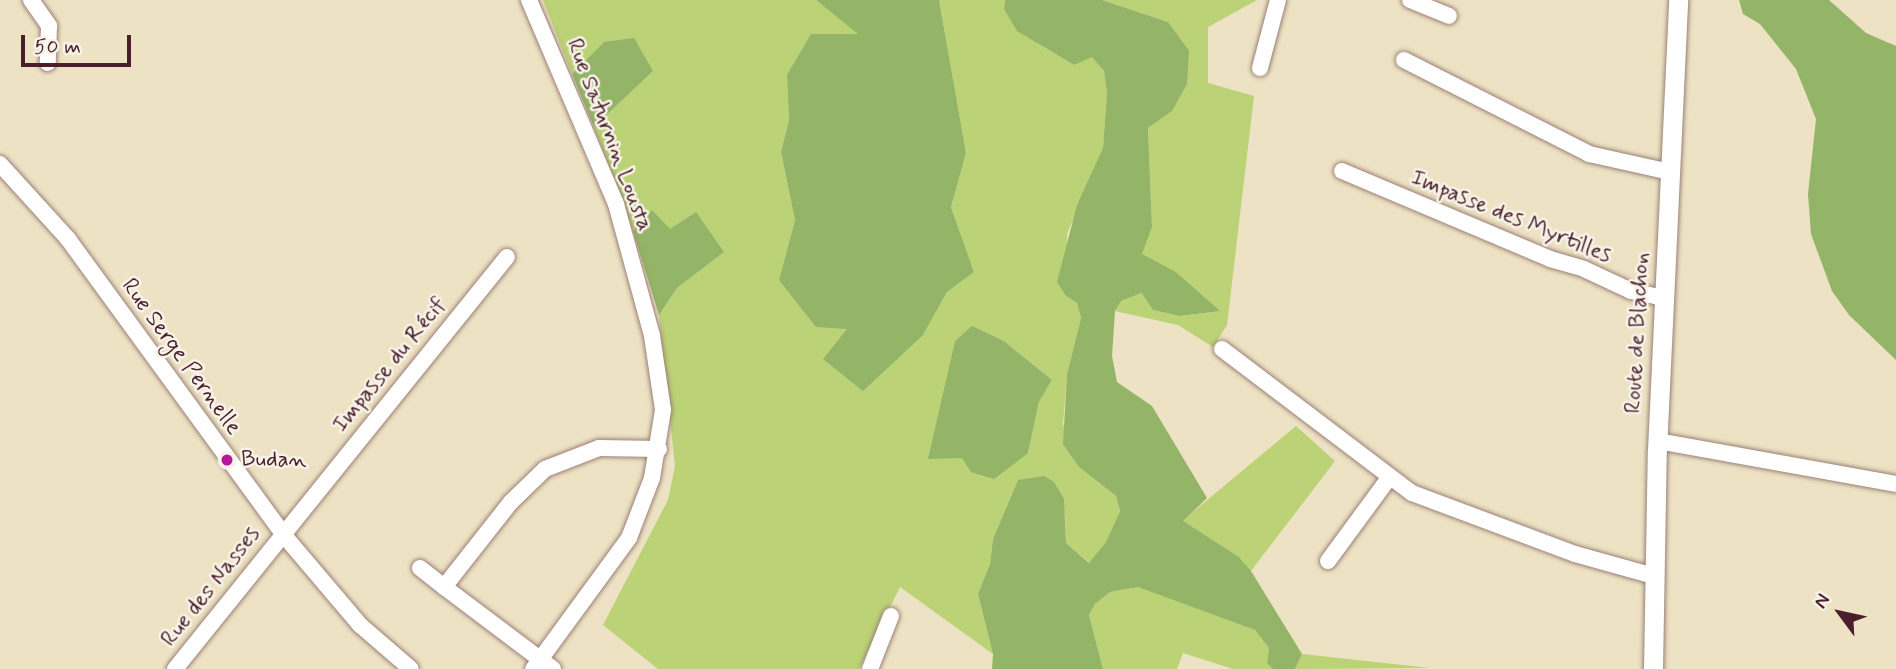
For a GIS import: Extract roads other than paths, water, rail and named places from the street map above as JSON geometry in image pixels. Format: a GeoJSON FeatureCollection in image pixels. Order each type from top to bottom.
{"type":"FeatureCollection","features":[{"type":"Feature","properties":{"kind":"street"},"geometry":{"type":"LineString","coordinates":[[31,0],[49,26],[48,63]]}},
{"type":"Feature","properties":{"kind":"street","name":"Rue Saturnin Lousta"},"geometry":{"type":"LineString","coordinates":[[529,0],[616,204],[654,348],[663,411],[659,449],[645,499],[622,551],[542,666]]}},
{"type":"Feature","properties":{"kind":"street"},"geometry":{"type":"LineString","coordinates":[[1260,68],[1278,0]]}},
{"type":"Feature","properties":{"kind":"street"},"geometry":{"type":"LineString","coordinates":[[1410,0],[1449,16]]}},
{"type":"Feature","properties":{"kind":"street","name":"Route de Blachon"},"geometry":{"type":"LineString","coordinates":[[1653,669],[1658,442],[1678,0]]}},
{"type":"Feature","properties":{"kind":"street"},"geometry":{"type":"LineString","coordinates":[[1404,60],[1589,154],[1671,172]]}},
{"type":"Feature","properties":{"kind":"street","name":"Rue Serge Pernelle"},"geometry":{"type":"LineString","coordinates":[[0,163],[68,239],[282,533],[360,625],[411,669]]}},
{"type":"Feature","properties":{"kind":"street","name":"Impasse des Myrtilles"},"geometry":{"type":"LineString","coordinates":[[1342,171],[1550,260],[1584,269],[1631,291],[1665,298]]}},
{"type":"Feature","properties":{"kind":"street","name":"Impasse du Récif"},"geometry":{"type":"LineString","coordinates":[[282,533],[507,257]]}},
{"type":"Feature","properties":{"kind":"street"},"geometry":{"type":"LineString","coordinates":[[1222,349],[1389,478],[1448,508],[1654,576]]}},
{"type":"Feature","properties":{"kind":"street"},"geometry":{"type":"LineString","coordinates":[[1658,442],[1896,484]]}},
{"type":"Feature","properties":{"kind":"street"},"geometry":{"type":"LineString","coordinates":[[444,587],[511,502],[545,469],[599,448],[659,449]]}},
{"type":"Feature","properties":{"kind":"street"},"geometry":{"type":"LineString","coordinates":[[1328,561],[1389,478]]}},
{"type":"Feature","properties":{"kind":"street","name":"Rue des Nasses"},"geometry":{"type":"LineString","coordinates":[[175,669],[282,533]]}},
{"type":"Feature","properties":{"kind":"street"},"geometry":{"type":"LineString","coordinates":[[420,568],[542,666]]}},
{"type":"Feature","properties":{"kind":"street"},"geometry":{"type":"LineString","coordinates":[[870,669],[891,616]]}},
{"type":"Feature","properties":{"kind":"place","name":"Budan"},"geometry":{"type":"Point","coordinates":[227,460]}}]}
